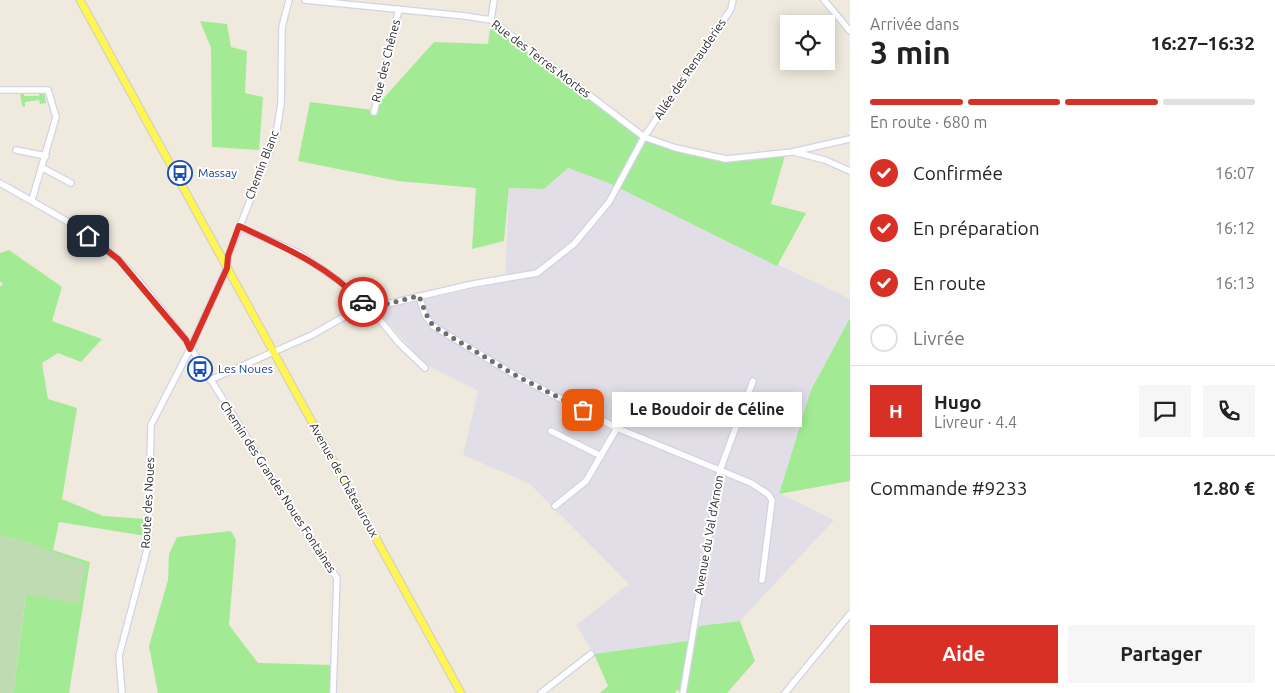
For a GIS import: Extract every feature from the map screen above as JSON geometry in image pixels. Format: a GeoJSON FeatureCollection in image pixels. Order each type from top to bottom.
{"type":"FeatureCollection","features":[{"type":"Feature","properties":{"kind":"main road","name":"Avenue de Châteauroux"},"geometry":{"type":"LineString","coordinates":[[80,0],[460,693]]}},
{"type":"Feature","properties":{"kind":"street","name":"Chemin Blanc"},"geometry":{"type":"LineString","coordinates":[[227,268],[228,256],[239,226],[276,135],[281,104],[282,26],[289,0]]}},
{"type":"Feature","properties":{"kind":"street","name":"Rue des Terres Mortes"},"geometry":{"type":"LineString","coordinates":[[305,0],[337,1],[491,20],[644,137],[704,156],[726,158],[792,152]]}},
{"type":"Feature","properties":{"kind":"street"},"geometry":{"type":"LineString","coordinates":[[491,20],[494,0]]}},
{"type":"Feature","properties":{"kind":"street","name":"Allée des Renauderies"},"geometry":{"type":"LineString","coordinates":[[210,380],[312,335],[342,318],[370,308],[419,296],[538,273],[574,244],[609,202],[644,137],[731,9],[733,0]]}},
{"type":"Feature","properties":{"kind":"street"},"geometry":{"type":"LineString","coordinates":[[824,0],[850,31]]}},
{"type":"Feature","properties":{"kind":"street","name":"Rue des Chênes"},"geometry":{"type":"LineString","coordinates":[[374,112],[399,9]]}},
{"type":"Feature","properties":{"kind":"street"},"geometry":{"type":"LineString","coordinates":[[0,90],[48,90],[56,117],[32,200]]}},
{"type":"Feature","properties":{"kind":"street"},"geometry":{"type":"LineString","coordinates":[[792,152],[850,139]]}},
{"type":"Feature","properties":{"kind":"street"},"geometry":{"type":"LineString","coordinates":[[16,150],[46,156]]}},
{"type":"Feature","properties":{"kind":"street"},"geometry":{"type":"LineString","coordinates":[[792,152],[826,160],[850,171]]}},
{"type":"Feature","properties":{"kind":"street"},"geometry":{"type":"LineString","coordinates":[[42,168],[71,183]]}},
{"type":"Feature","properties":{"kind":"street","name":"Chemin des Grandes Noues Fontaines"},"geometry":{"type":"LineString","coordinates":[[0,183],[72,224],[118,259],[186,340],[314,546],[337,578],[333,693]]}},
{"type":"Feature","properties":{"kind":"street"},"geometry":{"type":"LineString","coordinates":[[239,226],[313,261],[345,285],[370,308],[399,344],[425,368]]}},
{"type":"Feature","properties":{"kind":"street","name":"Route des Noues"},"geometry":{"type":"LineString","coordinates":[[122,693],[119,656],[148,546],[151,425],[172,380],[190,349],[227,268]]}},
{"type":"Feature","properties":{"kind":"street"},"geometry":{"type":"LineString","coordinates":[[419,296],[433,326],[515,375],[617,428],[751,483],[768,494],[772,500],[762,580]]}},
{"type":"Feature","properties":{"kind":"street","name":"Avenue du Val d’Arnon"},"geometry":{"type":"LineString","coordinates":[[683,693],[720,470],[753,381]]}},
{"type":"Feature","properties":{"kind":"street"},"geometry":{"type":"LineString","coordinates":[[555,506],[586,481],[617,428]]}},
{"type":"Feature","properties":{"kind":"street"},"geometry":{"type":"LineString","coordinates":[[551,431],[601,456]]}},
{"type":"Feature","properties":{"kind":"street"},"geometry":{"type":"LineString","coordinates":[[784,693],[850,614]]}},
{"type":"Feature","properties":{"kind":"street"},"geometry":{"type":"LineString","coordinates":[[541,693],[591,654]]}},
{"type":"Feature","properties":{"kind":"shaded area"},"geometry":{"type":"Polygon","coordinates":[[[568,168],[611,184],[850,299],[850,318],[811,390],[779,493],[834,520],[740,621],[699,626],[695,640],[594,654],[576,625],[629,584],[530,484],[463,455],[478,391],[426,365],[377,310],[505,282],[509,188],[544,189],[568,168]]]}},
{"type":"Feature","properties":{"kind":"green space"},"geometry":{"type":"Polygon","coordinates":[[[200,21],[227,24],[231,47],[247,51],[245,93],[263,97],[259,150],[212,147],[211,48],[200,21]]]}},
{"type":"Feature","properties":{"kind":"green space"},"geometry":{"type":"Polygon","coordinates":[[[491,21],[632,131],[663,145],[725,158],[786,152],[771,204],[806,213],[777,266],[611,184],[568,168],[544,189],[509,188],[504,241],[472,249],[476,188],[398,181],[298,161],[310,102],[373,110],[434,42],[488,44],[491,21]]]}},
{"type":"Feature","properties":{"kind":"green space"},"geometry":{"type":"Polygon","coordinates":[[[24,91],[24,96],[39,96],[40,91],[44,92],[46,103],[40,104],[39,100],[25,102],[25,107],[22,106],[20,92],[24,91]]]}},
{"type":"Feature","properties":{"kind":"green space"},"geometry":{"type":"Polygon","coordinates":[[[9,250],[62,287],[52,321],[102,339],[81,362],[58,353],[42,363],[48,399],[77,408],[62,499],[103,516],[146,519],[146,536],[59,522],[53,550],[90,562],[69,693],[13,693],[33,544],[0,535],[0,286],[3,285],[0,281],[0,253],[9,250]]]}},
{"type":"Feature","properties":{"kind":"green space"},"geometry":{"type":"Polygon","coordinates":[[[850,318],[850,481],[779,494],[811,390],[850,318]]]}},
{"type":"Feature","properties":{"kind":"green space"},"geometry":{"type":"Polygon","coordinates":[[[231,531],[236,540],[229,625],[258,663],[334,665],[335,693],[158,693],[149,646],[168,580],[169,554],[177,537],[231,531]]]}},
{"type":"Feature","properties":{"kind":"green space"},"geometry":{"type":"Polygon","coordinates":[[[0,535],[33,544],[86,565],[78,604],[26,595],[13,693],[0,693],[0,535]]]}},
{"type":"Feature","properties":{"kind":"green space"},"geometry":{"type":"Polygon","coordinates":[[[740,621],[755,661],[727,693],[687,693],[677,690],[675,693],[600,693],[608,686],[594,654],[695,640],[699,626],[740,621]]]}},
{"type":"Feature","properties":{"kind":"way so far"},"geometry":{"type":"LineString","coordinates":[[363,302],[370,308],[419,296],[433,326],[515,375],[583,410]]}},
{"type":"Feature","properties":{"kind":"place","name":"Massay"},"geometry":{"type":"Point","coordinates":[180,173]}},
{"type":"Feature","properties":{"kind":"place","name":"Les Noues"},"geometry":{"type":"Point","coordinates":[200,369]}},
{"type":"Feature","properties":{"kind":"place","name":"Le Boudoir de Céline"},"geometry":{"type":"Point","coordinates":[583,410]}},
{"type":"Feature","properties":{"kind":"route"},"geometry":{"type":"LineString","coordinates":[[88,236],[118,259],[139,281],[186,340],[190,349],[227,268],[228,256],[239,226],[313,261],[345,285],[363,302]]}}]}
